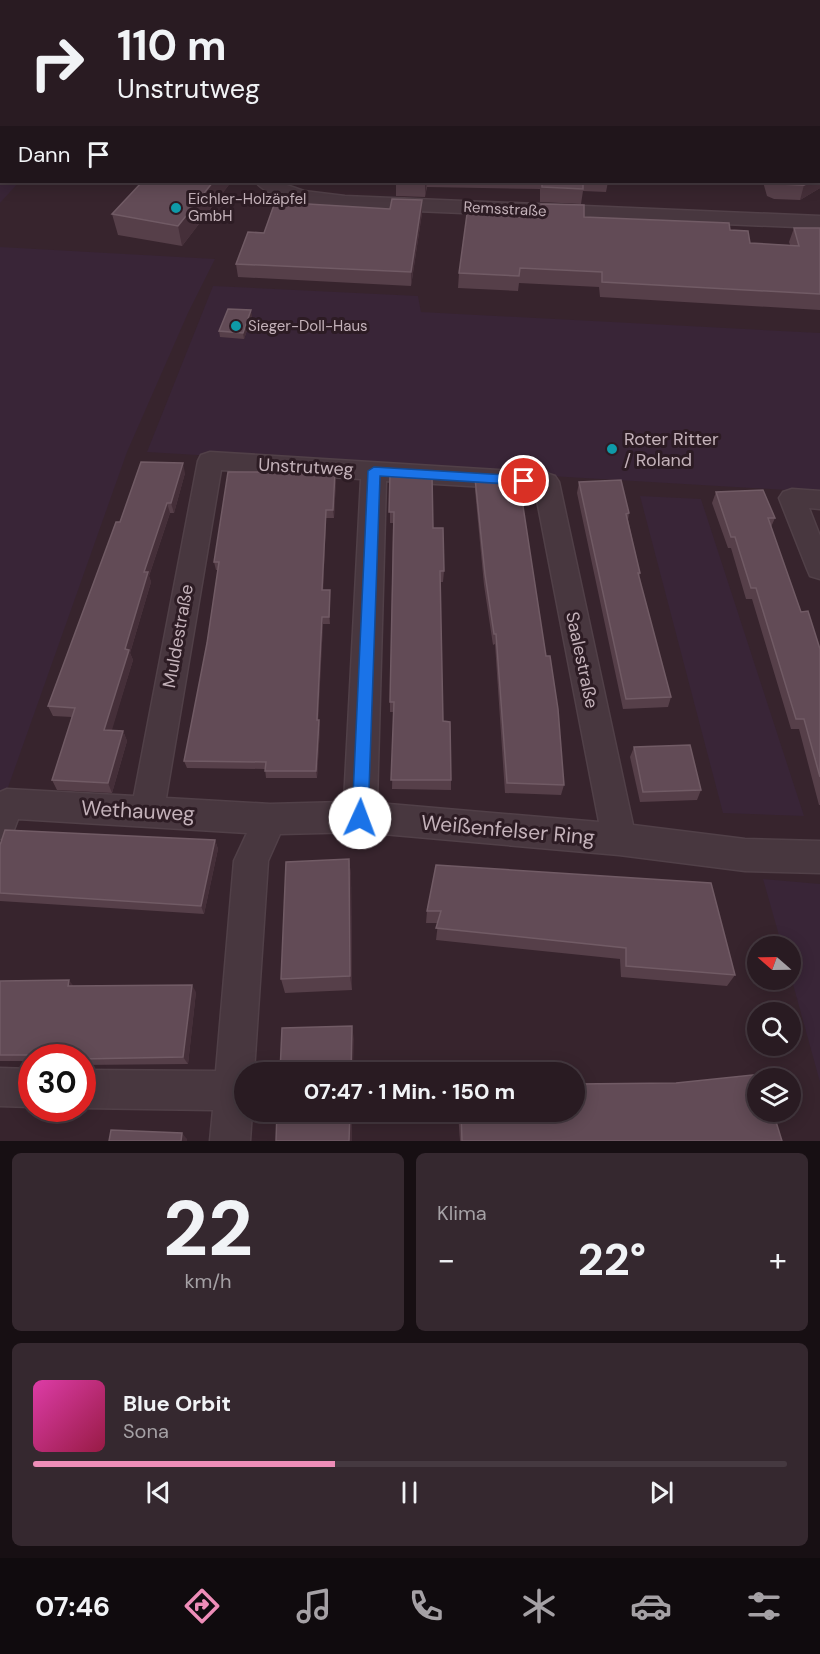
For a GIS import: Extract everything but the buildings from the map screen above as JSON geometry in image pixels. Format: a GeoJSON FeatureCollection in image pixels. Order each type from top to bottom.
{"type":"FeatureCollection","features":[{"type":"Feature","properties":{"kind":"street","name":"Remsstraße"},"geometry":{"type":"LineString","coordinates":[[267,183],[283,192],[345,202],[820,222]]}},
{"type":"Feature","properties":{"kind":"street","name":"Unstrutweg"},"geometry":{"type":"LineString","coordinates":[[210,461],[546,482]]}},
{"type":"Feature","properties":{"kind":"street","name":"Muldestraße"},"geometry":{"type":"LineString","coordinates":[[147,812],[210,461]]}},
{"type":"Feature","properties":{"kind":"street"},"geometry":{"type":"LineString","coordinates":[[360,818],[374,471]]}},
{"type":"Feature","properties":{"kind":"street","name":"Saalestraße"},"geometry":{"type":"LineString","coordinates":[[546,482],[619,838]]}},
{"type":"Feature","properties":{"kind":"street"},"geometry":{"type":"LineString","coordinates":[[820,500],[792,498],[820,569]]}},
{"type":"Feature","properties":{"kind":"street","name":"Wethauweg"},"geometry":{"type":"LineString","coordinates":[[4,814],[147,812],[270,819]]}},
{"type":"Feature","properties":{"kind":"street","name":"Weißenfelser Ring"},"geometry":{"type":"LineString","coordinates":[[270,819],[360,818],[619,838],[745,855],[820,857]]}},
{"type":"Feature","properties":{"kind":"street"},"geometry":{"type":"LineString","coordinates":[[236,1062],[251,861],[270,819]]}},
{"type":"Feature","properties":{"kind":"street"},"geometry":{"type":"LineString","coordinates":[[0,1087],[18,1088]]}},
{"type":"Feature","properties":{"kind":"street"},"geometry":{"type":"LineString","coordinates":[[96,1089],[234,1091],[230,1141]]}},
{"type":"Feature","properties":{"kind":"shaded area"},"geometry":{"type":"Polygon","coordinates":[[[0,183],[18,183],[0,203],[0,183]]]}},
{"type":"Feature","properties":{"kind":"shaded area"},"geometry":{"type":"Polygon","coordinates":[[[0,247],[215,259],[188,313],[127,452],[0,810],[0,247]]]}},
{"type":"Feature","properties":{"kind":"shaded area"},"geometry":{"type":"Polygon","coordinates":[[[213,286],[418,296],[421,312],[820,333],[820,492],[147,452],[213,286]]]}},
{"type":"Feature","properties":{"kind":"shaded area"},"geometry":{"type":"Polygon","coordinates":[[[640,496],[701,499],[804,816],[723,813],[640,496]]]}},
{"type":"Feature","properties":{"kind":"shaded area"},"geometry":{"type":"Polygon","coordinates":[[[763,879],[820,884],[820,1082],[801,1013],[801,1002],[798,1002],[795,990],[801,990],[801,936],[779,936],[763,879]]]}},
{"type":"Feature","properties":{"kind":"place","name":"Eichler-Holzäpfel GmbH"},"geometry":{"type":"Point","coordinates":[176,208]}},
{"type":"Feature","properties":{"kind":"place","name":"Sieger-Doll-Haus"},"geometry":{"type":"Point","coordinates":[236,326]}},
{"type":"Feature","properties":{"kind":"place","name":"Roter Ritter / Roland"},"geometry":{"type":"Point","coordinates":[612,449]}},
{"type":"Feature","properties":{"kind":"route"},"geometry":{"type":"LineString","coordinates":[[360,818],[374,471],[524,481]]}}]}
